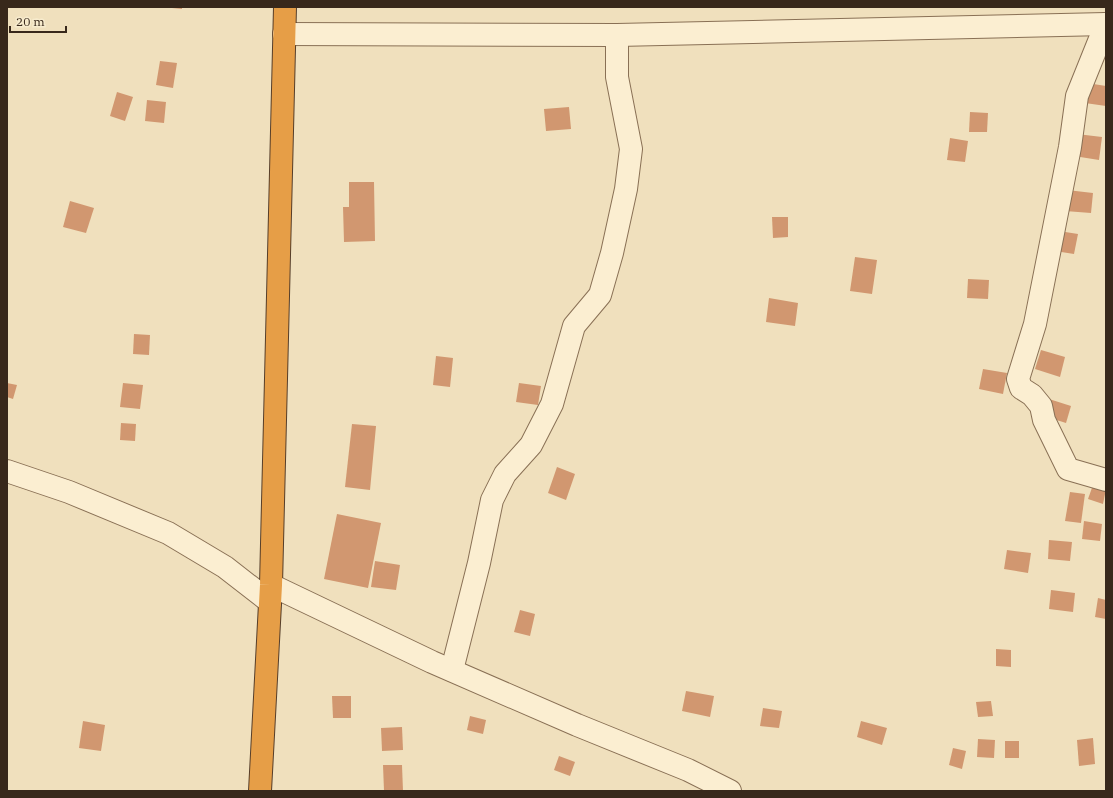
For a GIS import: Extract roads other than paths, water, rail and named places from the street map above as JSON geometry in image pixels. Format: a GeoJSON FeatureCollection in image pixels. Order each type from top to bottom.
{"type":"FeatureCollection","features":[{"type":"Feature","properties":{"kind":"highway"},"geometry":{"type":"LineString","coordinates":[[260,791],[271,594],[285,7]]}},
{"type":"Feature","properties":{"kind":"street"},"geometry":{"type":"LineString","coordinates":[[284,34],[617,35],[1106,24],[1077,96],[1070,147],[1035,324],[1018,379],[1021,388],[1032,395],[1042,406],[1044,420],[1068,469],[1106,480]]}},
{"type":"Feature","properties":{"kind":"street"},"geometry":{"type":"LineString","coordinates":[[452,670],[479,563],[492,500],[505,474],[531,445],[552,404],[574,326],[600,295],[612,253],[626,189],[631,149],[617,77],[617,35]]}},
{"type":"Feature","properties":{"kind":"street"},"geometry":{"type":"LineString","coordinates":[[7,471],[69,492],[168,533],[271,594],[452,670],[577,725],[688,770],[730,791]]}}]}
